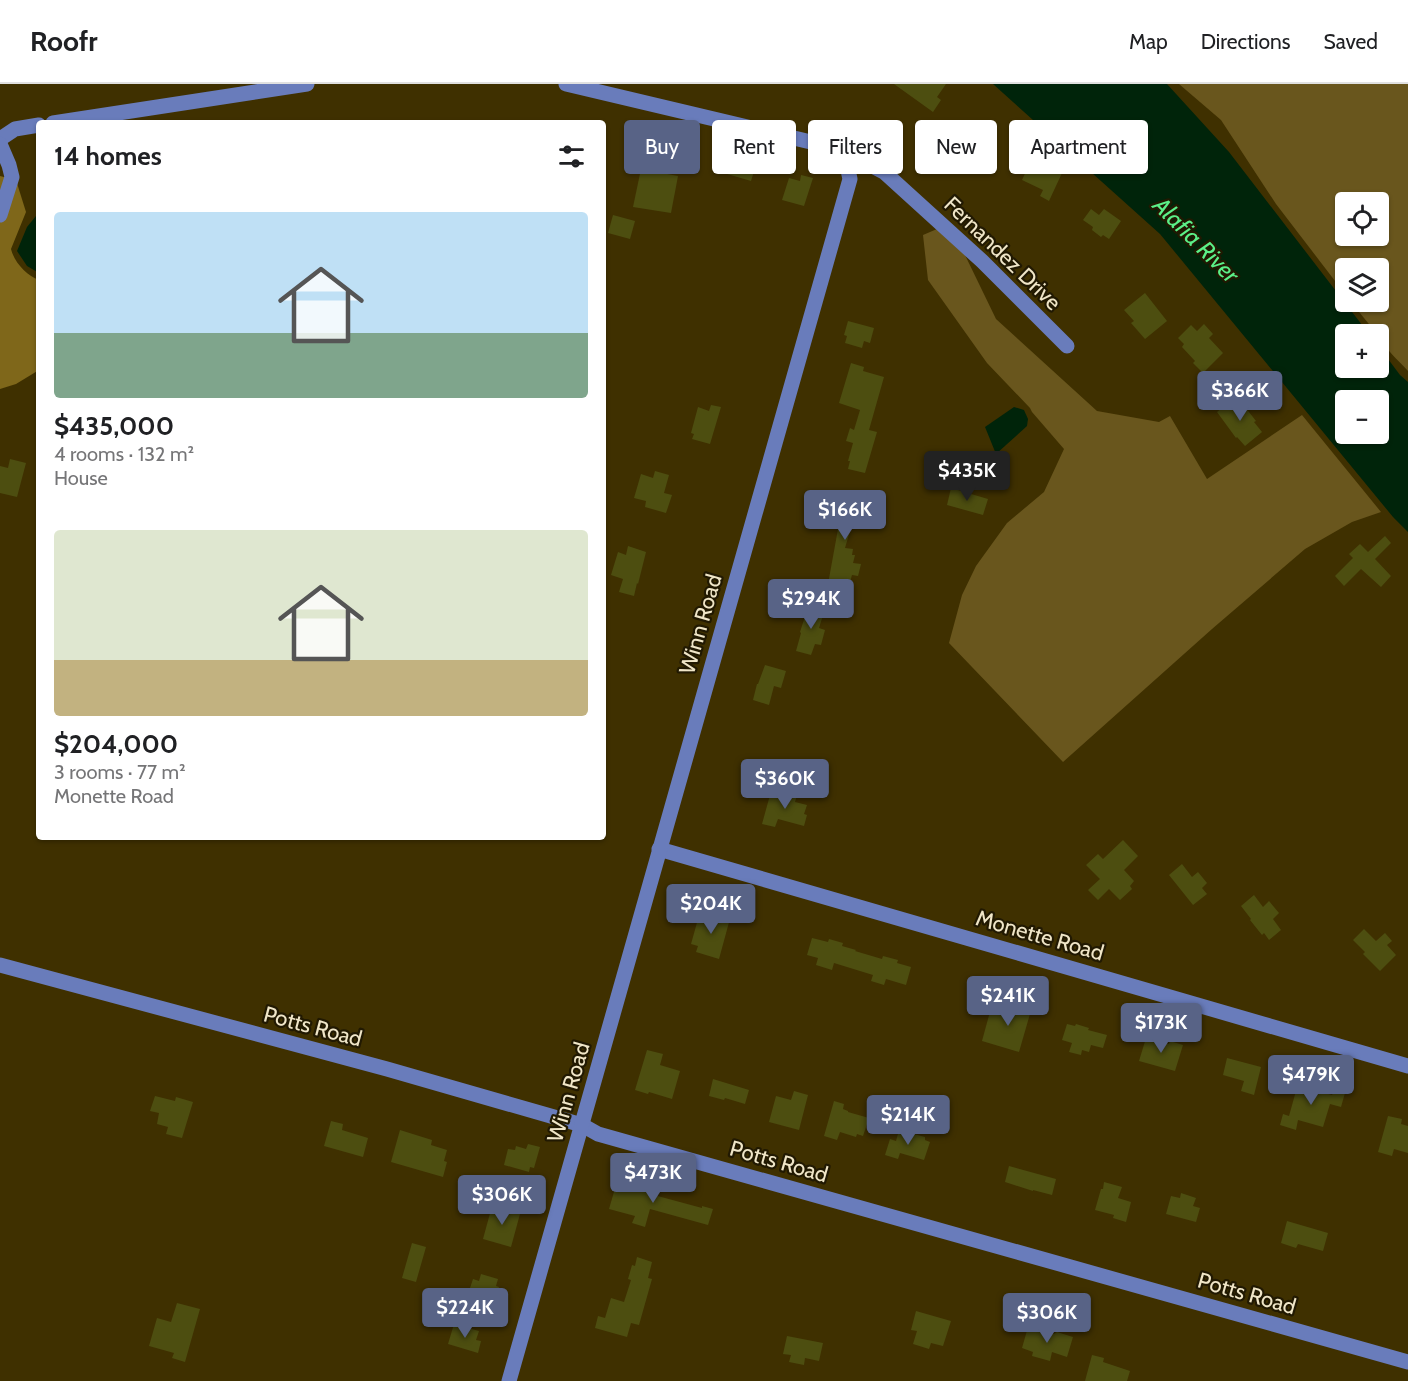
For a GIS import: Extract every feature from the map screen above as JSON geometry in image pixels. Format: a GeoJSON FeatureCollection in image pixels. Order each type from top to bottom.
{"type":"FeatureCollection","features":[{"type":"Feature","properties":{"kind":"street"},"geometry":{"type":"LineString","coordinates":[[72,120],[307,84]]}},
{"type":"Feature","properties":{"kind":"street"},"geometry":{"type":"LineString","coordinates":[[566,84],[808,141]]}},
{"type":"Feature","properties":{"kind":"street"},"geometry":{"type":"LineString","coordinates":[[0,138],[15,129],[36,126]]}},
{"type":"Feature","properties":{"kind":"street"},"geometry":{"type":"LineString","coordinates":[[0,144],[12,177],[0,215]]}},
{"type":"Feature","properties":{"kind":"street","name":"Winn Road"},"geometry":{"type":"LineString","coordinates":[[509,1381],[850,179],[849,174]]}},
{"type":"Feature","properties":{"kind":"street","name":"Fernandez Drive"},"geometry":{"type":"LineString","coordinates":[[886,174],[982,261],[1067,346]]}},
{"type":"Feature","properties":{"kind":"street","name":"Monette Road"},"geometry":{"type":"LineString","coordinates":[[659,849],[1408,1065]]}},
{"type":"Feature","properties":{"kind":"street","name":"Potts Road"},"geometry":{"type":"LineString","coordinates":[[0,965],[387,1069],[582,1125],[598,1134],[1408,1362]]}},
{"type":"Feature","properties":{"kind":"shaded area"},"geometry":{"type":"Polygon","coordinates":[[[1179,84],[1408,84],[1408,371],[1389,351],[1389,324],[1369,324],[1359,312],[1389,312],[1389,258],[1335,258],[1335,281],[1276,204],[1221,120],[1179,84]]]}},
{"type":"Feature","properties":{"kind":"shaded area"},"geometry":{"type":"Polygon","coordinates":[[[0,176],[16,180],[26,212],[11,249],[22,268],[36,278],[36,372],[16,384],[0,389],[0,176]]]}},
{"type":"Feature","properties":{"kind":"shaded area"},"geometry":{"type":"Polygon","coordinates":[[[937,229],[965,255],[996,319],[1097,411],[1159,422],[1170,416],[1207,479],[1302,415],[1381,512],[1352,522],[1305,549],[1063,762],[949,643],[962,595],[976,566],[1007,523],[1044,492],[1064,449],[1030,408],[987,363],[928,280],[923,235],[937,229]]]}},
{"type":"Feature","properties":{"kind":"water","name":"Alafia River"},"geometry":{"type":"Polygon","coordinates":[[[993,84],[1167,84],[1229,152],[1335,290],[1335,312],[1352,312],[1361,324],[1335,324],[1335,378],[1389,378],[1389,360],[1408,382],[1408,532],[1393,517],[1160,234],[1093,174],[1148,174],[1148,120],[1033,120],[993,84]]]}},
{"type":"Feature","properties":{"kind":"water"},"geometry":{"type":"Polygon","coordinates":[[[36,216],[36,271],[27,266],[17,251],[27,227],[36,216]]]}},
{"type":"Feature","properties":{"kind":"water"},"geometry":{"type":"Polygon","coordinates":[[[1014,407],[1024,410],[1028,419],[1027,426],[996,454],[985,427],[1014,407]]]}},
{"type":"Feature","properties":{"kind":"building"},"geometry":{"type":"Polygon","coordinates":[[[894,84],[946,84],[937,97],[941,100],[933,112],[894,84]]]}},
{"type":"Feature","properties":{"kind":"building"},"geometry":{"type":"Polygon","coordinates":[[[640,174],[678,176],[671,213],[633,207],[640,174]]]}},
{"type":"Feature","properties":{"kind":"building"},"geometry":{"type":"Polygon","coordinates":[[[727,174],[753,174],[751,181],[727,174]]]}},
{"type":"Feature","properties":{"kind":"building"},"geometry":{"type":"Polygon","coordinates":[[[1025,174],[1062,174],[1049,201],[1040,196],[1043,190],[1022,180],[1025,174]]]}},
{"type":"Feature","properties":{"kind":"building"},"geometry":{"type":"Polygon","coordinates":[[[801,175],[813,178],[804,206],[782,200],[789,178],[800,181],[801,175]]]}},
{"type":"Feature","properties":{"kind":"building"},"geometry":{"type":"Polygon","coordinates":[[[1091,209],[1099,215],[1104,209],[1121,221],[1109,239],[1103,235],[1101,237],[1083,220],[1091,209]]]}},
{"type":"Feature","properties":{"kind":"building"},"geometry":{"type":"Polygon","coordinates":[[[613,215],[635,221],[630,239],[608,233],[613,215]]]}},
{"type":"Feature","properties":{"kind":"building"},"geometry":{"type":"Polygon","coordinates":[[[1145,293],[1167,321],[1145,339],[1131,323],[1134,321],[1124,310],[1145,293]]]}},
{"type":"Feature","properties":{"kind":"building"},"geometry":{"type":"Polygon","coordinates":[[[848,321],[874,328],[870,343],[864,341],[862,348],[845,343],[847,336],[844,335],[848,321]]]}},
{"type":"Feature","properties":{"kind":"building"},"geometry":{"type":"Polygon","coordinates":[[[1204,324],[1213,334],[1209,338],[1223,353],[1203,373],[1193,363],[1195,361],[1182,347],[1184,344],[1178,338],[1191,325],[1197,331],[1204,324]]]}},
{"type":"Feature","properties":{"kind":"building"},"geometry":{"type":"Polygon","coordinates":[[[851,363],[864,367],[863,371],[884,377],[869,430],[877,432],[865,473],[848,469],[853,443],[846,441],[850,428],[854,430],[860,410],[839,403],[851,363]]]}},
{"type":"Feature","properties":{"kind":"building"},"geometry":{"type":"Polygon","coordinates":[[[1234,398],[1239,405],[1242,403],[1262,432],[1245,446],[1236,438],[1217,412],[1234,398]]]}},
{"type":"Feature","properties":{"kind":"building"},"geometry":{"type":"Polygon","coordinates":[[[711,405],[721,407],[710,444],[692,439],[694,434],[691,433],[698,407],[709,411],[711,405]]]}},
{"type":"Feature","properties":{"kind":"building"},"geometry":{"type":"Polygon","coordinates":[[[10,459],[26,463],[17,497],[0,493],[0,466],[8,468],[10,459]]]}},
{"type":"Feature","properties":{"kind":"building"},"geometry":{"type":"Polygon","coordinates":[[[655,471],[669,475],[664,493],[672,495],[666,513],[645,507],[646,501],[634,498],[641,474],[653,478],[655,471]]]}},
{"type":"Feature","properties":{"kind":"building"},"geometry":{"type":"Polygon","coordinates":[[[951,488],[988,499],[983,515],[947,505],[951,488]]]}},
{"type":"Feature","properties":{"kind":"building"},"geometry":{"type":"Polygon","coordinates":[[[844,493],[860,497],[855,513],[861,514],[858,526],[852,524],[845,548],[853,549],[852,555],[855,555],[853,563],[861,564],[858,576],[852,575],[850,582],[839,580],[838,586],[828,584],[838,529],[833,528],[835,522],[833,522],[837,506],[844,493]]]}},
{"type":"Feature","properties":{"kind":"building"},"geometry":{"type":"Polygon","coordinates":[[[1385,536],[1391,543],[1375,559],[1391,576],[1381,587],[1361,569],[1344,586],[1335,576],[1353,558],[1349,554],[1360,544],[1368,552],[1385,536]]]}},
{"type":"Feature","properties":{"kind":"building"},"geometry":{"type":"Polygon","coordinates":[[[628,546],[646,552],[634,596],[619,592],[623,579],[611,575],[618,552],[626,555],[628,546]]]}},
{"type":"Feature","properties":{"kind":"building"},"geometry":{"type":"Polygon","coordinates":[[[809,604],[825,609],[819,628],[825,630],[821,645],[815,644],[811,655],[796,651],[809,604]]]}},
{"type":"Feature","properties":{"kind":"building"},"geometry":{"type":"Polygon","coordinates":[[[765,665],[786,671],[781,688],[774,686],[769,705],[753,700],[765,665]]]}},
{"type":"Feature","properties":{"kind":"building"},"geometry":{"type":"Polygon","coordinates":[[[786,788],[798,792],[795,802],[807,805],[804,826],[778,819],[775,827],[762,824],[770,795],[783,798],[786,788]]]}},
{"type":"Feature","properties":{"kind":"building"},"geometry":{"type":"Polygon","coordinates":[[[1123,840],[1138,856],[1124,870],[1134,881],[1130,886],[1132,889],[1120,900],[1109,889],[1098,900],[1088,890],[1100,879],[1086,865],[1098,854],[1103,859],[1123,840]]]}},
{"type":"Feature","properties":{"kind":"building"},"geometry":{"type":"Polygon","coordinates":[[[1182,864],[1192,877],[1198,872],[1207,883],[1202,888],[1207,894],[1193,905],[1169,875],[1182,864]]]}},
{"type":"Feature","properties":{"kind":"building"},"geometry":{"type":"Polygon","coordinates":[[[1254,895],[1263,907],[1269,901],[1279,913],[1273,919],[1281,930],[1269,940],[1264,933],[1262,935],[1241,906],[1254,895]]]}},
{"type":"Feature","properties":{"kind":"building"},"geometry":{"type":"Polygon","coordinates":[[[716,911],[731,915],[719,959],[696,952],[698,946],[691,944],[698,919],[713,923],[716,911]]]}},
{"type":"Feature","properties":{"kind":"building"},"geometry":{"type":"Polygon","coordinates":[[[1364,929],[1376,941],[1385,933],[1392,941],[1387,945],[1396,955],[1380,971],[1353,940],[1364,929]]]}},
{"type":"Feature","properties":{"kind":"building"},"geometry":{"type":"Polygon","coordinates":[[[812,938],[828,942],[829,939],[843,943],[842,946],[855,951],[882,959],[883,956],[898,960],[897,963],[911,967],[906,985],[886,979],[884,985],[871,981],[873,975],[834,963],[832,970],[816,965],[818,958],[807,955],[812,938]]]}},
{"type":"Feature","properties":{"kind":"building"},"geometry":{"type":"Polygon","coordinates":[[[1015,1002],[1032,1007],[1019,1052],[982,1041],[991,1008],[1011,1014],[1015,1002]]]}},
{"type":"Feature","properties":{"kind":"building"},"geometry":{"type":"Polygon","coordinates":[[[1067,1024],[1075,1026],[1076,1024],[1107,1035],[1103,1048],[1091,1045],[1089,1052],[1082,1050],[1081,1055],[1069,1052],[1072,1043],[1062,1040],[1067,1024]]]}},
{"type":"Feature","properties":{"kind":"building"},"geometry":{"type":"Polygon","coordinates":[[[1146,1038],[1183,1045],[1175,1071],[1139,1061],[1146,1038]]]}},
{"type":"Feature","properties":{"kind":"building"},"geometry":{"type":"Polygon","coordinates":[[[647,1050],[663,1054],[660,1065],[680,1071],[672,1099],[635,1090],[647,1050]]]}},
{"type":"Feature","properties":{"kind":"building"},"geometry":{"type":"Polygon","coordinates":[[[1227,1058],[1261,1067],[1254,1095],[1241,1091],[1244,1081],[1223,1075],[1227,1058]]]}},
{"type":"Feature","properties":{"kind":"building"},"geometry":{"type":"Polygon","coordinates":[[[713,1079],[749,1090],[745,1104],[709,1096],[713,1079]]]}},
{"type":"Feature","properties":{"kind":"building"},"geometry":{"type":"Polygon","coordinates":[[[1299,1080],[1313,1084],[1311,1089],[1332,1095],[1334,1090],[1345,1093],[1341,1107],[1330,1104],[1323,1127],[1298,1120],[1296,1130],[1280,1125],[1283,1114],[1289,1116],[1299,1080]]]}},
{"type":"Feature","properties":{"kind":"building"},"geometry":{"type":"Polygon","coordinates":[[[794,1091],[808,1095],[799,1130],[769,1122],[776,1096],[791,1100],[794,1091]]]}},
{"type":"Feature","properties":{"kind":"building"},"geometry":{"type":"Polygon","coordinates":[[[155,1096],[175,1101],[176,1097],[193,1102],[182,1138],[166,1134],[168,1127],[157,1124],[159,1113],[150,1111],[155,1096]]]}},
{"type":"Feature","properties":{"kind":"building"},"geometry":{"type":"Polygon","coordinates":[[[834,1101],[844,1104],[843,1109],[848,1112],[869,1118],[863,1136],[857,1134],[856,1137],[840,1132],[837,1140],[824,1136],[834,1101]]]}},
{"type":"Feature","properties":{"kind":"building"},"geometry":{"type":"Polygon","coordinates":[[[1388,1116],[1402,1119],[1401,1124],[1408,1126],[1408,1153],[1394,1149],[1392,1156],[1378,1152],[1388,1116]]]}},
{"type":"Feature","properties":{"kind":"building"},"geometry":{"type":"Polygon","coordinates":[[[331,1121],[343,1124],[342,1130],[368,1138],[363,1157],[324,1146],[331,1121]]]}},
{"type":"Feature","properties":{"kind":"building"},"geometry":{"type":"Polygon","coordinates":[[[400,1130],[432,1140],[431,1145],[447,1150],[443,1177],[391,1162],[400,1130]]]}},
{"type":"Feature","properties":{"kind":"building"},"geometry":{"type":"Polygon","coordinates":[[[899,1130],[925,1137],[925,1140],[930,1142],[924,1160],[900,1153],[898,1159],[885,1155],[890,1139],[896,1141],[899,1130]]]}},
{"type":"Feature","properties":{"kind":"building"},"geometry":{"type":"Polygon","coordinates":[[[528,1144],[540,1147],[534,1168],[530,1167],[529,1172],[504,1165],[508,1149],[515,1150],[516,1146],[526,1149],[528,1144]]]}},
{"type":"Feature","properties":{"kind":"building"},"geometry":{"type":"Polygon","coordinates":[[[1009,1166],[1056,1179],[1052,1195],[1005,1182],[1009,1166]]]}},
{"type":"Feature","properties":{"kind":"building"},"geometry":{"type":"Polygon","coordinates":[[[618,1178],[655,1190],[654,1195],[713,1209],[708,1225],[650,1209],[645,1227],[632,1223],[635,1216],[609,1209],[618,1178]]]}},
{"type":"Feature","properties":{"kind":"building"},"geometry":{"type":"Polygon","coordinates":[[[1104,1182],[1122,1187],[1118,1198],[1131,1202],[1126,1222],[1113,1218],[1114,1215],[1095,1210],[1104,1182]]]}},
{"type":"Feature","properties":{"kind":"building"},"geometry":{"type":"Polygon","coordinates":[[[1181,1193],[1196,1198],[1193,1206],[1200,1208],[1196,1222],[1166,1214],[1171,1196],[1180,1198],[1181,1193]]]}},
{"type":"Feature","properties":{"kind":"building"},"geometry":{"type":"Polygon","coordinates":[[[492,1206],[520,1214],[511,1247],[483,1239],[492,1206]]]}},
{"type":"Feature","properties":{"kind":"building"},"geometry":{"type":"Polygon","coordinates":[[[1287,1221],[1328,1233],[1323,1251],[1298,1244],[1296,1248],[1281,1243],[1287,1221]]]}},
{"type":"Feature","properties":{"kind":"building"},"geometry":{"type":"Polygon","coordinates":[[[412,1243],[426,1247],[416,1282],[402,1278],[412,1243]]]}},
{"type":"Feature","properties":{"kind":"building"},"geometry":{"type":"Polygon","coordinates":[[[637,1257],[652,1262],[648,1278],[652,1279],[639,1325],[631,1323],[627,1337],[595,1328],[598,1316],[605,1318],[611,1298],[624,1302],[631,1280],[628,1279],[632,1265],[635,1266],[637,1257]]]}},
{"type":"Feature","properties":{"kind":"building"},"geometry":{"type":"Polygon","coordinates":[[[481,1274],[498,1279],[496,1286],[499,1287],[495,1301],[468,1294],[473,1279],[479,1281],[481,1274]]]}},
{"type":"Feature","properties":{"kind":"building"},"geometry":{"type":"Polygon","coordinates":[[[177,1303],[200,1309],[185,1362],[172,1358],[174,1353],[149,1346],[157,1318],[171,1322],[177,1303]]]}},
{"type":"Feature","properties":{"kind":"building"},"geometry":{"type":"Polygon","coordinates":[[[916,1311],[951,1321],[943,1346],[931,1343],[929,1349],[913,1344],[917,1331],[911,1330],[916,1311]]]}},
{"type":"Feature","properties":{"kind":"building"},"geometry":{"type":"Polygon","coordinates":[[[454,1324],[479,1331],[476,1340],[481,1341],[478,1353],[448,1344],[454,1324]]]}},
{"type":"Feature","properties":{"kind":"building"},"geometry":{"type":"Polygon","coordinates":[[[1028,1327],[1073,1337],[1067,1357],[1052,1352],[1050,1361],[1032,1356],[1033,1352],[1022,1348],[1028,1327]]]}},
{"type":"Feature","properties":{"kind":"building"},"geometry":{"type":"Polygon","coordinates":[[[787,1336],[823,1343],[819,1361],[805,1358],[804,1365],[789,1362],[791,1355],[783,1354],[787,1336]]]}},
{"type":"Feature","properties":{"kind":"building"},"geometry":{"type":"Polygon","coordinates":[[[1092,1355],[1104,1358],[1103,1362],[1130,1371],[1127,1381],[1085,1381],[1092,1355]]]}}]}
